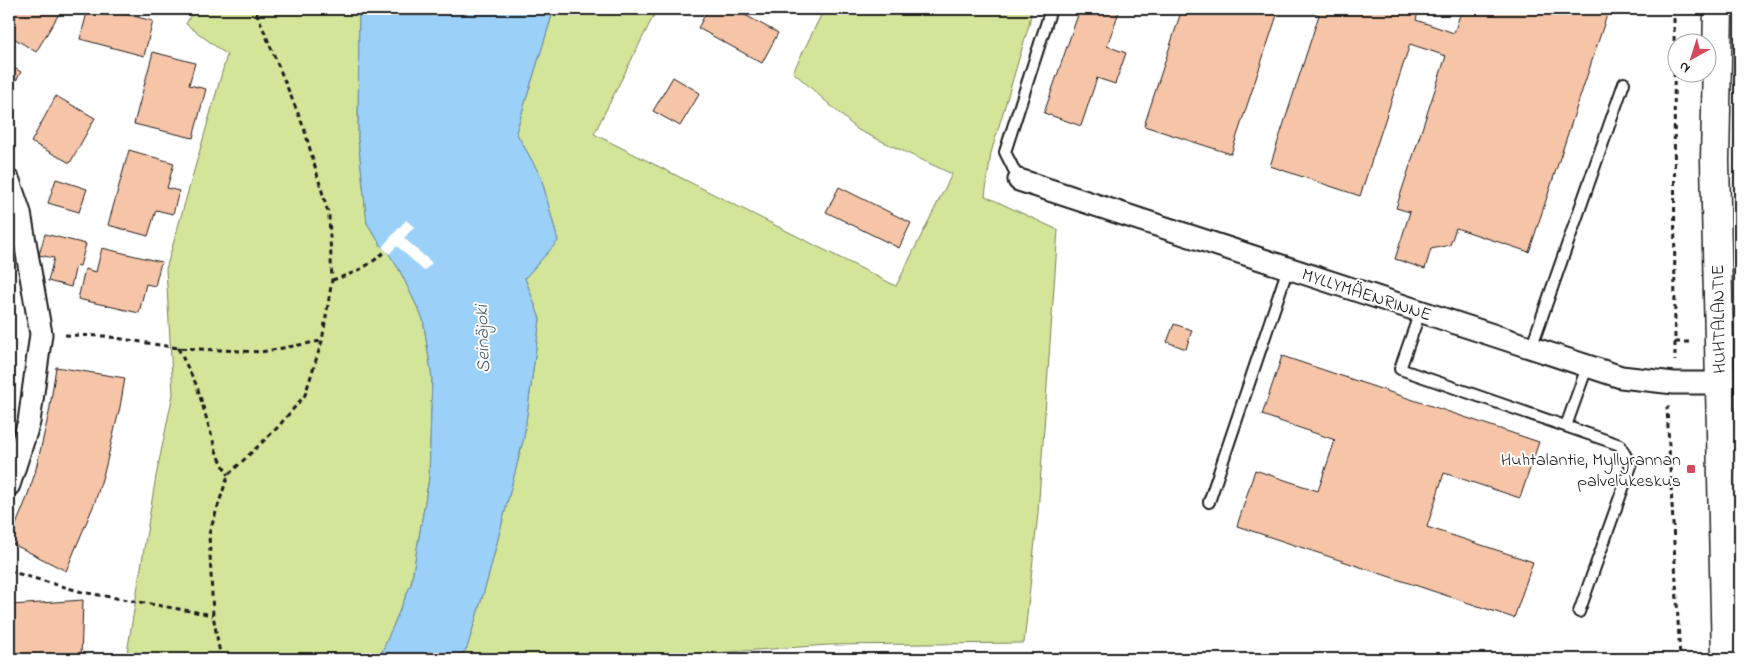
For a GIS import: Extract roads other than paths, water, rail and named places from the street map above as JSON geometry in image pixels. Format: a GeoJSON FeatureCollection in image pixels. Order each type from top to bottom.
{"type":"FeatureCollection","features":[{"type":"Feature","properties":{"kind":"main road","name":"HUHTALANTIE"},"geometry":{"type":"LineString","coordinates":[[1718,9],[1715,160],[1726,659]]}},
{"type":"Feature","properties":{"kind":"street","name":"MYLLYMÄENRINNE"},"geometry":{"type":"LineString","coordinates":[[1019,180],[1621,377],[1674,383],[1719,383]]}},
{"type":"Feature","properties":{"kind":"street"},"geometry":{"type":"LineString","coordinates":[[9,181],[20,213],[42,334],[29,422],[9,485]]}},
{"type":"Feature","properties":{"kind":"lane"},"geometry":{"type":"LineString","coordinates":[[1019,180],[1005,152],[1051,9]]}},
{"type":"Feature","properties":{"kind":"lane"},"geometry":{"type":"LineString","coordinates":[[1531,348],[1624,83]]}},
{"type":"Feature","properties":{"kind":"lane"},"geometry":{"type":"LineString","coordinates":[[1209,502],[1288,268]]}},
{"type":"Feature","properties":{"kind":"lane"},"geometry":{"type":"LineString","coordinates":[[1420,312],[1400,369],[1620,445],[1631,466],[1579,612]]}},
{"type":"Feature","properties":{"kind":"lane"},"geometry":{"type":"LineString","coordinates":[[1566,426],[1587,366]]}},
{"type":"Feature","properties":{"kind":"water","name":"Seinäjoki"},"geometry":{"type":"Polygon","coordinates":[[[359,9],[554,9],[516,132],[541,177],[558,241],[525,278],[540,319],[524,437],[488,578],[467,648],[458,659],[379,659],[411,584],[429,478],[432,378],[423,319],[400,271],[367,223],[358,139],[359,9]]]}},
{"type":"Feature","properties":{"kind":"place","name":"Huhtalantie, Myllyrannan palvelukeskus"},"geometry":{"type":"Point","coordinates":[1691,469]}}]}
